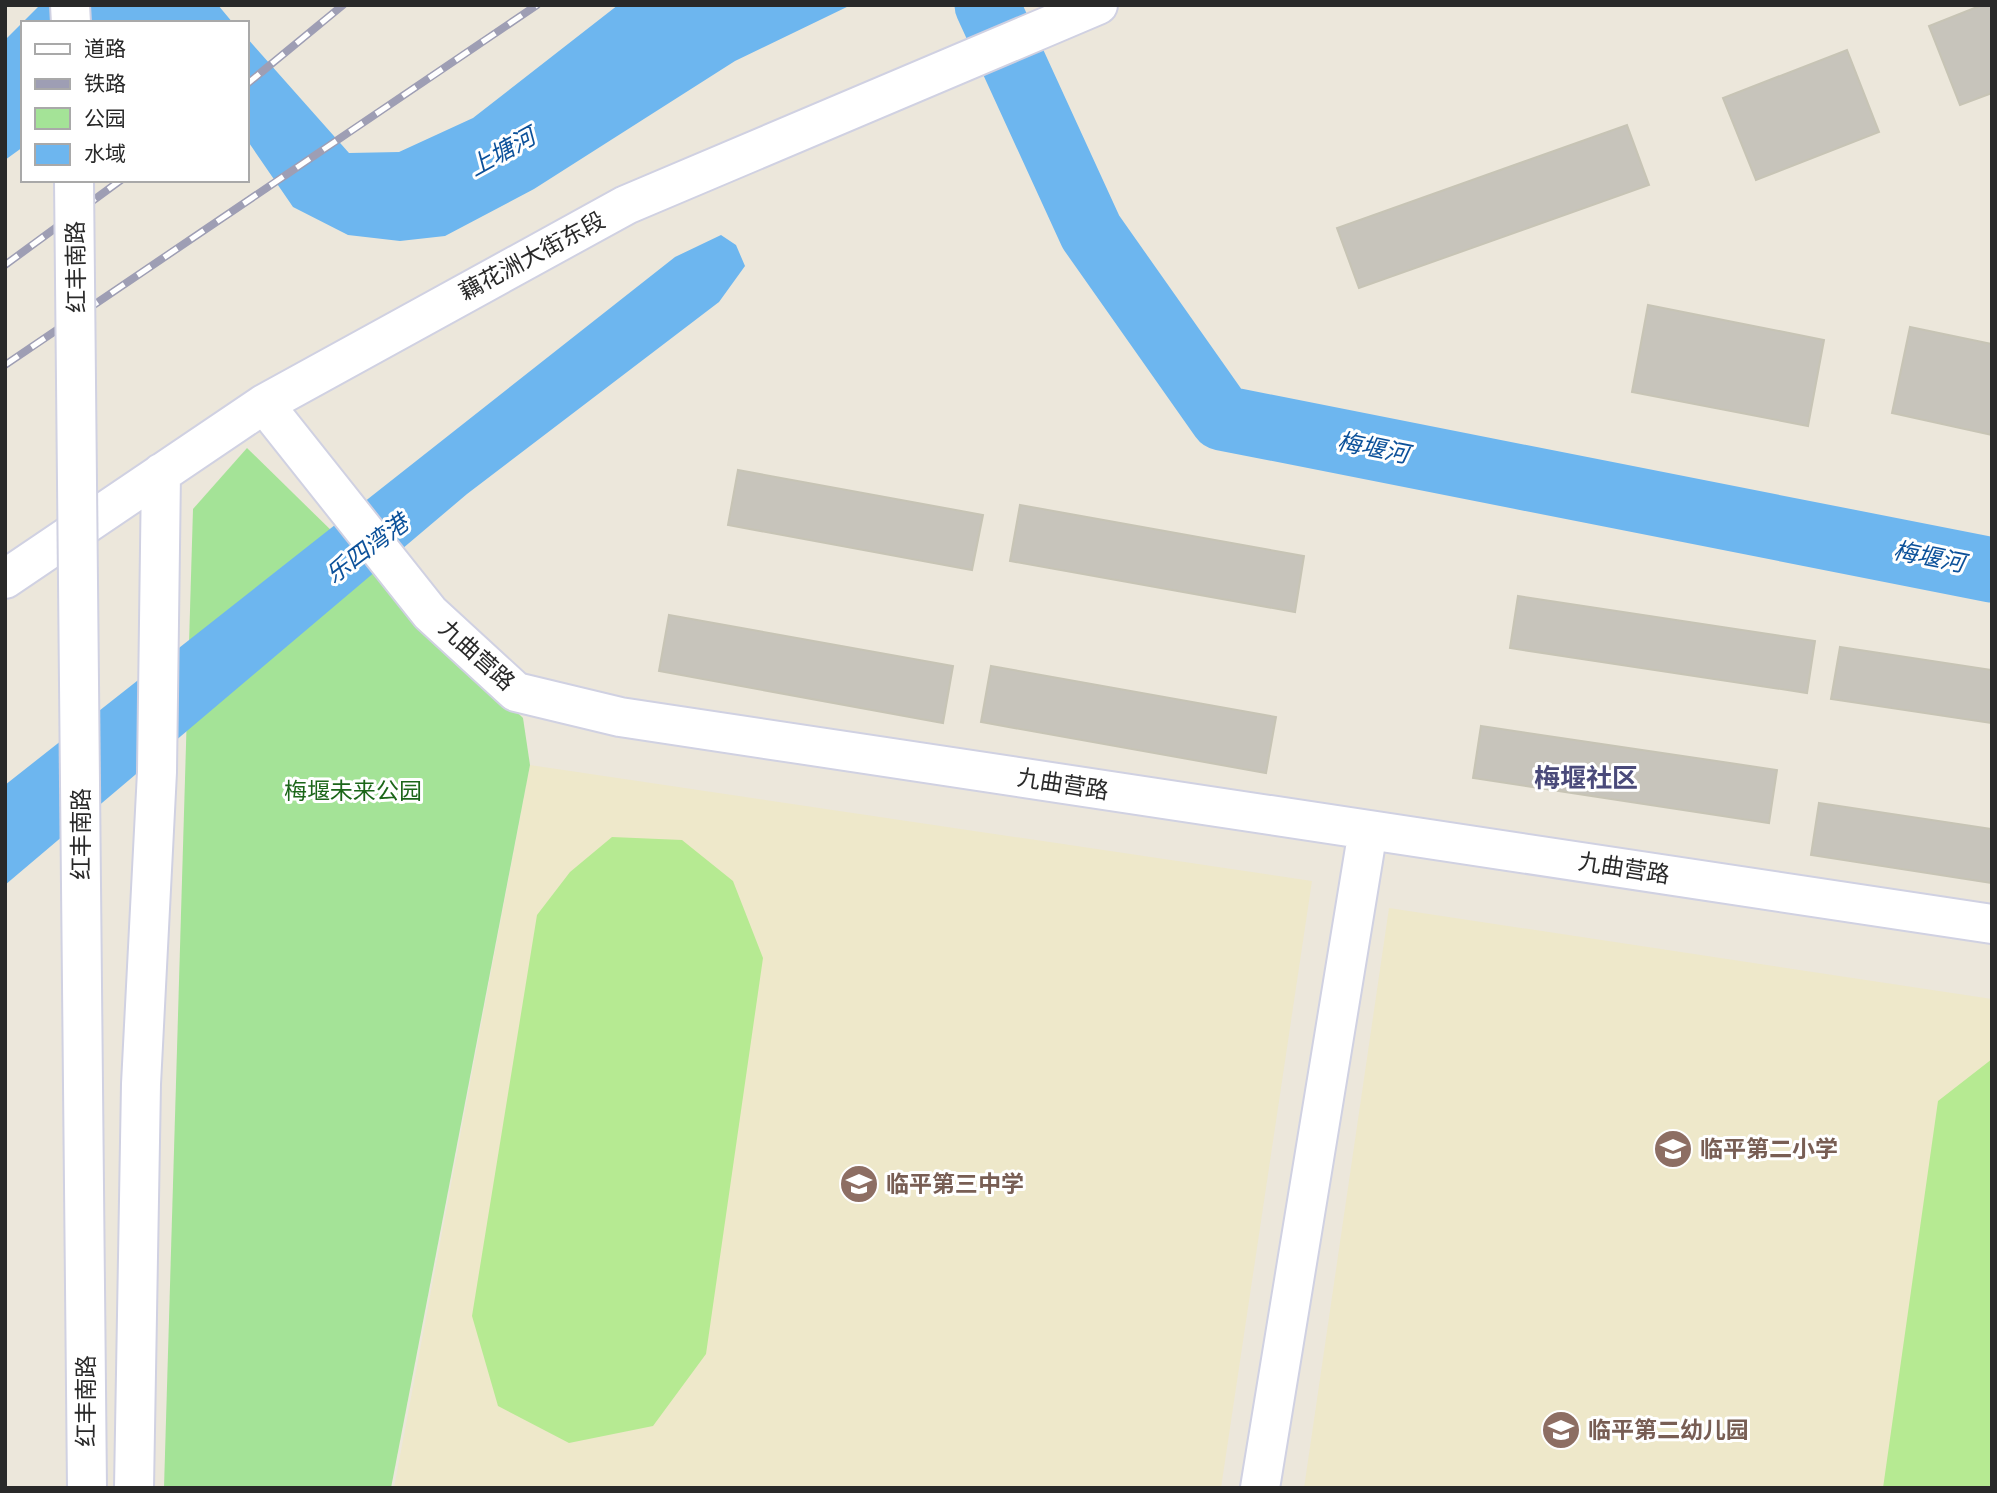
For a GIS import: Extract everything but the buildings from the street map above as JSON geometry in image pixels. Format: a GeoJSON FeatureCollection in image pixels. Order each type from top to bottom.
{"type":"FeatureCollection","features":[{"type":"Feature","properties":{"kind":"street","name":"藕花洲大街东段"},"geometry":{"type":"LineString","coordinates":[[5,579],[264,404],[626,205],[1098,5]]}},
{"type":"Feature","properties":{"kind":"street","name":"红丰南路"},"geometry":{"type":"LineString","coordinates":[[74,182],[87,1488]]}},
{"type":"Feature","properties":{"kind":"street","name":"九曲营路"},"geometry":{"type":"LineString","coordinates":[[264,404],[430,613],[516,692],[620,718],[1992,924]]}},
{"type":"Feature","properties":{"kind":"street"},"geometry":{"type":"LineString","coordinates":[[135,1488],[141,1084],[157,772],[161,473]]}},
{"type":"Feature","properties":{"kind":"street"},"geometry":{"type":"LineString","coordinates":[[1260,1488],[1368,830]]}},
{"type":"Feature","properties":{"kind":"shaded area","name":"临平第三中学"},"geometry":{"type":"Polygon","coordinates":[[[530,765],[1312,881],[1221,1488],[394,1488],[530,765]]]}},
{"type":"Feature","properties":{"kind":"shaded area","name":"临平第二小学"},"geometry":{"type":"Polygon","coordinates":[[[1389,908],[1992,999],[1992,1488],[1304,1488],[1389,908]]]}},
{"type":"Feature","properties":{"kind":"green space","name":"梅堰未来公园"},"geometry":{"type":"Polygon","coordinates":[[[247,448],[523,718],[530,765],[391,1488],[164,1488],[193,509],[247,448]]]}},
{"type":"Feature","properties":{"kind":"green space"},"geometry":{"type":"Polygon","coordinates":[[[612,837],[682,840],[733,881],[763,958],[706,1354],[653,1426],[569,1443],[498,1406],[472,1316],[537,915],[570,872],[612,837]]]}},
{"type":"Feature","properties":{"kind":"green space"},"geometry":{"type":"Polygon","coordinates":[[[1992,1059],[1992,1488],[1883,1488],[1938,1101],[1992,1059]]]}},
{"type":"Feature","properties":{"kind":"water"},"geometry":{"type":"Polygon","coordinates":[[[40,5],[218,5],[231,21],[24,21],[40,5]]]}},
{"type":"Feature","properties":{"kind":"water","name":"上塘河"},"geometry":{"type":"Polygon","coordinates":[[[618,5],[851,5],[735,61],[534,189],[445,236],[400,241],[348,235],[293,207],[248,141],[248,39],[349,153],[399,152],[473,118],[618,5]]]}},
{"type":"Feature","properties":{"kind":"water"},"geometry":{"type":"Polygon","coordinates":[[[21,24],[21,148],[5,160],[5,40],[21,24]]]}},
{"type":"Feature","properties":{"kind":"water","name":"乐四湾港"},"geometry":{"type":"Polygon","coordinates":[[[721,235],[736,245],[745,266],[719,302],[467,494],[5,885],[5,785],[675,257],[721,235]]]}},
{"type":"Feature","properties":{"kind":"waterway","name":"梅堰河"},"geometry":{"type":"LineString","coordinates":[[987,5],[1091,232],[1222,418],[1992,570]]}},
{"type":"Feature","properties":{"kind":"railway"},"geometry":{"type":"LineString","coordinates":[[248,83],[343,5]]}},
{"type":"Feature","properties":{"kind":"railway"},"geometry":{"type":"LineString","coordinates":[[5,365],[537,5]]}},
{"type":"Feature","properties":{"kind":"railway"},"geometry":{"type":"LineString","coordinates":[[5,265],[118,182]]}},
{"type":"Feature","properties":{"kind":"place","name":"临平第二小学"},"geometry":{"type":"Point","coordinates":[1673,1149]}},
{"type":"Feature","properties":{"kind":"place","name":"临平第三中学"},"geometry":{"type":"Point","coordinates":[859,1184]}},
{"type":"Feature","properties":{"kind":"place","name":"临平第二幼儿园"},"geometry":{"type":"Point","coordinates":[1561,1430]}},
{"type":"Feature","properties":{"kind":"district","name":"梅堰社区"},"geometry":{"type":"Point","coordinates":[1586,778]}}]}
